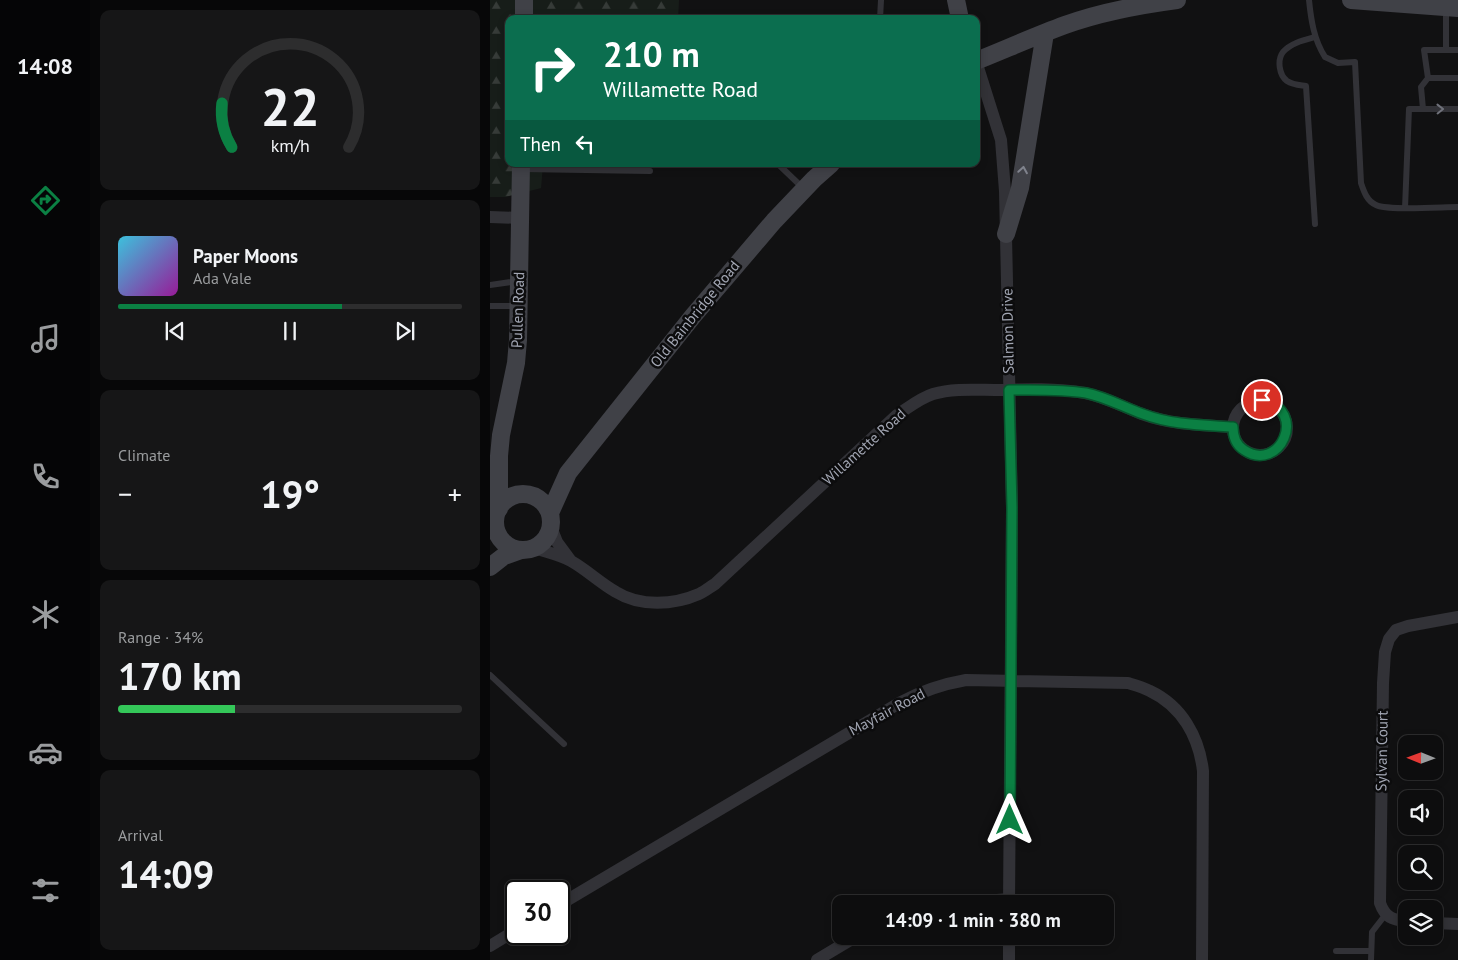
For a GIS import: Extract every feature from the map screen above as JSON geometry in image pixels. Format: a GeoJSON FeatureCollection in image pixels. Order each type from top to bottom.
{"type":"FeatureCollection","features":[{"type":"Feature","properties":{"kind":"main road"},"geometry":{"type":"LineString","coordinates":[[524,0],[524,15]]}},
{"type":"Feature","properties":{"kind":"main road"},"geometry":{"type":"LineString","coordinates":[[956,0],[959,15]]}},
{"type":"Feature","properties":{"kind":"main road"},"geometry":{"type":"LineString","coordinates":[[980,59],[1064,25],[1147,4],[1177,0]]}},
{"type":"Feature","properties":{"kind":"main road"},"geometry":{"type":"LineString","coordinates":[[1351,0],[1452,7]]}},
{"type":"Feature","properties":{"kind":"main road"},"geometry":{"type":"LineString","coordinates":[[1006,234],[1020,188],[1045,33]]}},
{"type":"Feature","properties":{"kind":"main road","name":"Pullen Road"},"geometry":{"type":"LineString","coordinates":[[499,509],[499,456],[516,363],[519,306],[521,167]]}},
{"type":"Feature","properties":{"kind":"main road","name":"Old Bainbridge Road"},"geometry":{"type":"LineString","coordinates":[[527,495],[547,488],[568,473],[724,279],[774,221],[828,167]]}},
{"type":"Feature","properties":{"kind":"main road","name":"Pullen Road"},"geometry":{"type":"LineString","coordinates":[[499,456],[503,473],[510,484],[527,495]]}},
{"type":"Feature","properties":{"kind":"main road","name":"Old Bainbridge Road"},"geometry":{"type":"LineString","coordinates":[[550,520],[568,473]]}},
{"type":"Feature","properties":{"kind":"main road"},"geometry":{"type":"LineString","coordinates":[[490,567],[504,556],[528,549],[542,543],[548,536],[550,520],[543,502],[527,495],[508,499],[499,509],[496,522],[499,535],[508,545],[528,549]]}},
{"type":"Feature","properties":{"kind":"main road"},"geometry":{"type":"LineString","coordinates":[[490,558],[499,535]]}},
{"type":"Feature","properties":{"kind":"street","name":"Salmon Drive"},"geometry":{"type":"LineString","coordinates":[[980,74],[1001,140],[1005,191],[1012,508],[1009,895]]}},
{"type":"Feature","properties":{"kind":"street"},"geometry":{"type":"LineString","coordinates":[[490,217],[520,218]]}},
{"type":"Feature","properties":{"kind":"street","name":"Willamette Road"},"geometry":{"type":"LineString","coordinates":[[550,520],[557,542],[571,561],[617,594],[634,600],[670,602],[701,594],[715,584],[896,415],[932,395],[953,390],[1060,390],[1085,393],[1107,399],[1164,421],[1186,425],[1233,427]]}},
{"type":"Feature","properties":{"kind":"street"},"geometry":{"type":"LineString","coordinates":[[1262,400],[1277,407],[1283,414],[1287,432],[1284,441],[1278,448],[1270,453],[1261,455],[1249,453],[1242,448],[1236,441],[1233,427],[1233,421],[1237,413],[1244,406],[1262,400]]}},
{"type":"Feature","properties":{"kind":"street","name":"Willamette Road"},"geometry":{"type":"LineString","coordinates":[[528,549],[571,561]]}},
{"type":"Feature","properties":{"kind":"street","name":"Sylvan Court"},"geometry":{"type":"LineString","coordinates":[[1386,914],[1383,913],[1380,903],[1385,652],[1389,639],[1396,630],[1458,617]]}},
{"type":"Feature","properties":{"kind":"street","name":"Mayfair Road"},"geometry":{"type":"LineString","coordinates":[[570,898],[920,692],[966,680],[1128,683],[1150,691],[1164,699],[1187,722],[1199,748],[1203,771],[1202,960]]}},
{"type":"Feature","properties":{"kind":"street"},"geometry":{"type":"LineString","coordinates":[[1386,914],[1398,921]]}},
{"type":"Feature","properties":{"kind":"street"},"geometry":{"type":"LineString","coordinates":[[1443,923],[1458,924]]}},
{"type":"Feature","properties":{"kind":"street"},"geometry":{"type":"LineString","coordinates":[[490,946],[505,937]]}},
{"type":"Feature","properties":{"kind":"street"},"geometry":{"type":"LineString","coordinates":[[817,960],[842,945]]}},
{"type":"Feature","properties":{"kind":"street"},"geometry":{"type":"LineString","coordinates":[[1009,945],[1009,960]]}},
{"type":"Feature","properties":{"kind":"lane"},"geometry":{"type":"LineString","coordinates":[[880,0],[880,15]]}},
{"type":"Feature","properties":{"kind":"lane"},"geometry":{"type":"LineString","coordinates":[[1309,0],[1316,37],[1325,57],[1338,63],[1355,62],[1361,183],[1367,199],[1376,206],[1388,208],[1458,207]]}},
{"type":"Feature","properties":{"kind":"lane"},"geometry":{"type":"LineString","coordinates":[[1446,50],[1452,7]]}},
{"type":"Feature","properties":{"kind":"lane"},"geometry":{"type":"LineString","coordinates":[[1315,224],[1306,86],[1295,85],[1285,80],[1280,71],[1279,61],[1282,53],[1292,44],[1316,37]]}},
{"type":"Feature","properties":{"kind":"lane"},"geometry":{"type":"LineString","coordinates":[[1422,109],[1421,87],[1428,78],[1424,50],[1458,50]]}},
{"type":"Feature","properties":{"kind":"lane"},"geometry":{"type":"LineString","coordinates":[[1428,78],[1458,78]]}},
{"type":"Feature","properties":{"kind":"lane"},"geometry":{"type":"LineString","coordinates":[[1405,208],[1409,109],[1458,109]]}},
{"type":"Feature","properties":{"kind":"lane"},"geometry":{"type":"LineString","coordinates":[[547,167],[650,171]]}},
{"type":"Feature","properties":{"kind":"lane"},"geometry":{"type":"LineString","coordinates":[[781,167],[804,189]]}},
{"type":"Feature","properties":{"kind":"lane"},"geometry":{"type":"LineString","coordinates":[[490,285],[519,281]]}},
{"type":"Feature","properties":{"kind":"lane"},"geometry":{"type":"LineString","coordinates":[[490,306],[519,306]]}},
{"type":"Feature","properties":{"kind":"lane"},"geometry":{"type":"LineString","coordinates":[[490,675],[564,744]]}},
{"type":"Feature","properties":{"kind":"lane"},"geometry":{"type":"LineString","coordinates":[[1371,960],[1372,932],[1386,914]]}},
{"type":"Feature","properties":{"kind":"lane"},"geometry":{"type":"LineString","coordinates":[[1336,951],[1371,951]]}},
{"type":"Feature","properties":{"kind":"green space"},"geometry":{"type":"Polygon","coordinates":[[[490,0],[679,0],[678,15],[505,15],[505,167],[543,167],[541,188],[505,197],[490,197],[490,0]]]}},
{"type":"Feature","properties":{"kind":"route"},"geometry":{"type":"LineString","coordinates":[[1010,820],[1012,508],[1009,390],[1060,390],[1085,393],[1107,399],[1164,421],[1186,425],[1233,427],[1236,441],[1242,448],[1249,453],[1261,455],[1270,453],[1278,448],[1284,441],[1287,432],[1283,414],[1277,407],[1262,400]]}}]}
